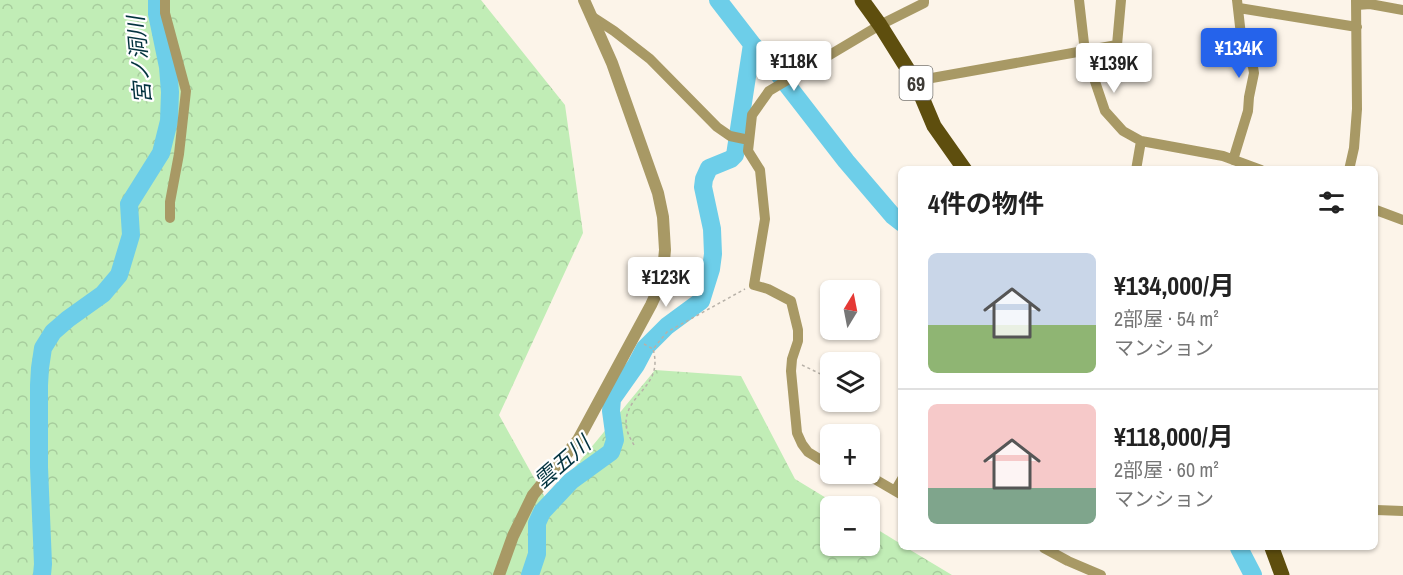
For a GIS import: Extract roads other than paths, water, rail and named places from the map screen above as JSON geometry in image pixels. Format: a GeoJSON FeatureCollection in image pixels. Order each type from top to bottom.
{"type":"FeatureCollection","features":[{"type":"Feature","properties":{"kind":"main road","name":"69"},"geometry":{"type":"LineString","coordinates":[[862,0],[915,81],[934,126],[962,166]]}},
{"type":"Feature","properties":{"kind":"main road"},"geometry":{"type":"LineString","coordinates":[[1273,550],[1282,575]]}},
{"type":"Feature","properties":{"kind":"street"},"geometry":{"type":"LineString","coordinates":[[165,0],[165,13],[186,91],[179,154],[170,202],[170,218]]}},
{"type":"Feature","properties":{"kind":"street"},"geometry":{"type":"LineString","coordinates":[[499,575],[513,536],[533,495],[578,440],[662,281],[665,250],[663,217],[658,192],[612,63],[584,0]]}},
{"type":"Feature","properties":{"kind":"street"},"geometry":{"type":"LineString","coordinates":[[820,459],[808,452],[797,433],[792,362],[798,341],[798,330],[791,301],[768,289],[754,285],[765,219],[760,170],[748,151],[747,139],[752,115],[769,91],[880,25],[924,3],[924,0]]}},
{"type":"Feature","properties":{"kind":"street"},"geometry":{"type":"LineString","coordinates":[[1079,0],[1085,52],[1105,111],[1123,131],[1142,141],[1223,156],[1250,166]]}},
{"type":"Feature","properties":{"kind":"street"},"geometry":{"type":"LineString","coordinates":[[915,81],[1117,45],[1121,0]]}},
{"type":"Feature","properties":{"kind":"street"},"geometry":{"type":"LineString","coordinates":[[1350,166],[1354,148],[1357,109],[1356,2],[1403,10]]}},
{"type":"Feature","properties":{"kind":"street"},"geometry":{"type":"LineString","coordinates":[[1233,160],[1246,120],[1254,73],[1241,35],[1238,4],[1357,27]]}},
{"type":"Feature","properties":{"kind":"street"},"geometry":{"type":"LineString","coordinates":[[591,16],[650,59],[717,127],[730,136],[747,139]]}},
{"type":"Feature","properties":{"kind":"street"},"geometry":{"type":"LineString","coordinates":[[1137,166],[1142,141]]}},
{"type":"Feature","properties":{"kind":"street"},"geometry":{"type":"LineString","coordinates":[[1378,211],[1403,220]]}},
{"type":"Feature","properties":{"kind":"street"},"geometry":{"type":"LineString","coordinates":[[880,482],[898,493]]}},
{"type":"Feature","properties":{"kind":"street"},"geometry":{"type":"LineString","coordinates":[[1378,510],[1403,511]]}},
{"type":"Feature","properties":{"kind":"street"},"geometry":{"type":"LineString","coordinates":[[1048,550],[1101,575]]}},
{"type":"Feature","properties":{"kind":"waterway","name":"宮ノ洞川"},"geometry":{"type":"LineString","coordinates":[[42,575],[39,385],[43,348],[53,332],[103,294],[119,275],[131,235],[129,204],[161,153],[169,121],[170,92],[168,67],[157,14],[157,0]]}},
{"type":"Feature","properties":{"kind":"waterway"},"geometry":{"type":"LineString","coordinates":[[718,0],[846,161],[898,220]]}},
{"type":"Feature","properties":{"kind":"waterway","name":"雲五川"},"geometry":{"type":"LineString","coordinates":[[530,575],[537,554],[537,523],[542,512],[571,481],[611,452],[615,440],[611,411],[612,399],[645,348],[667,326],[701,301],[713,254],[712,229],[703,187],[704,179],[709,168],[735,155],[752,44]]}},
{"type":"Feature","properties":{"kind":"waterway"},"geometry":{"type":"LineString","coordinates":[[1240,550],[1253,575]]}}]}
